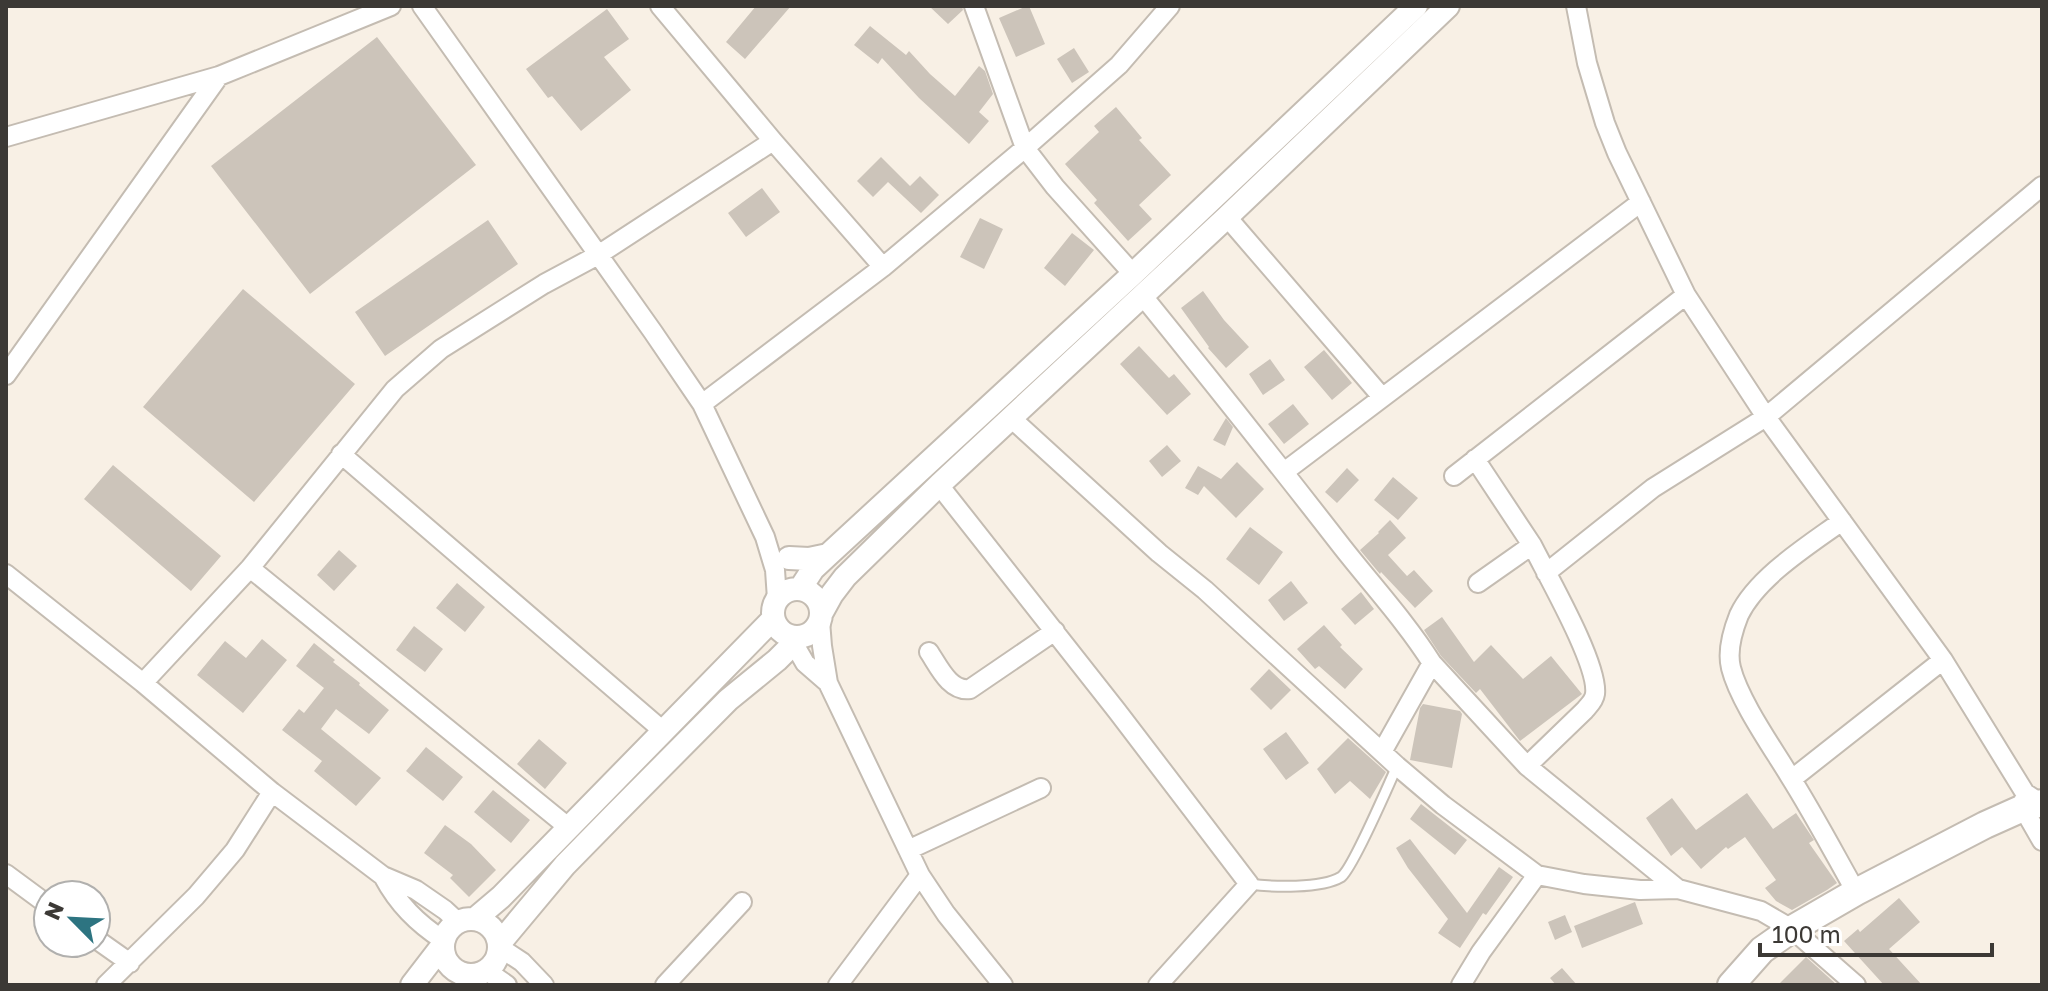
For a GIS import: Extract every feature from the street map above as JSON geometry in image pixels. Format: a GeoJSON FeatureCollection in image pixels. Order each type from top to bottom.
{"type":"FeatureCollection","features":[{"type":"Feature","properties":{"kind":"main road"},"geometry":{"type":"LineString","coordinates":[[1731,985],[1762,950],[1792,929],[1856,892],[2035,802]]}},
{"type":"Feature","properties":{"kind":"street"},"geometry":{"type":"LineString","coordinates":[[6,137],[219,76],[391,6]]}},
{"type":"Feature","properties":{"kind":"street"},"geometry":{"type":"LineString","coordinates":[[422,6],[702,404],[765,537],[775,570],[775,609],[780,630],[795,640],[805,663],[828,683]]}},
{"type":"Feature","properties":{"kind":"street"},"geometry":{"type":"LineString","coordinates":[[660,6],[883,267]]}},
{"type":"Feature","properties":{"kind":"street"},"geometry":{"type":"LineString","coordinates":[[974,6],[1025,148],[1055,187],[1133,274]]}},
{"type":"Feature","properties":{"kind":"street"},"geometry":{"type":"LineString","coordinates":[[702,404],[883,267],[1025,148],[1119,65],[1170,6]]}},
{"type":"Feature","properties":{"kind":"street"},"geometry":{"type":"LineString","coordinates":[[799,589],[813,569],[1133,274],[1416,6]]}},
{"type":"Feature","properties":{"kind":"street"},"geometry":{"type":"LineString","coordinates":[[499,946],[565,865],[656,771],[795,640],[815,629],[832,594],[845,577],[1448,6]]}},
{"type":"Feature","properties":{"kind":"street"},"geometry":{"type":"LineString","coordinates":[[1575,8],[1605,123],[1686,295],[1766,417],[1943,660],[2035,802],[2042,841]]}},
{"type":"Feature","properties":{"kind":"street"},"geometry":{"type":"LineString","coordinates":[[6,375],[219,76]]}},
{"type":"Feature","properties":{"kind":"street"},"geometry":{"type":"LineString","coordinates":[[143,683],[250,568],[395,389],[441,349],[544,284],[598,255],[773,141]]}},
{"type":"Feature","properties":{"kind":"street"},"geometry":{"type":"LineString","coordinates":[[1546,573],[1653,488],[1766,417],[2042,186]]}},
{"type":"Feature","properties":{"kind":"street"},"geometry":{"type":"LineString","coordinates":[[1284,472],[1641,202]]}},
{"type":"Feature","properties":{"kind":"street"},"geometry":{"type":"LineString","coordinates":[[1227,217],[1382,397]]}},
{"type":"Feature","properties":{"kind":"street"},"geometry":{"type":"LineString","coordinates":[[1142,295],[1397,613],[1432,663],[1527,766],[1678,889]]}},
{"type":"Feature","properties":{"kind":"street"},"geometry":{"type":"LineString","coordinates":[[1454,476],[1686,295]]}},
{"type":"Feature","properties":{"kind":"street"},"geometry":{"type":"LineString","coordinates":[[1011,418],[1397,766],[1443,805],[1537,875],[1584,884],[1678,889],[1761,911],[1792,929],[1856,985]]}},
{"type":"Feature","properties":{"kind":"street"},"geometry":{"type":"LineString","coordinates":[[341,454],[662,730]]}},
{"type":"Feature","properties":{"kind":"street"},"geometry":{"type":"LineString","coordinates":[[1475,459],[1532,545],[1585,651],[1595,691],[1593,700],[1585,710],[1527,766]]}},
{"type":"Feature","properties":{"kind":"street"},"geometry":{"type":"LineString","coordinates":[[939,485],[1249,884],[1158,985]]}},
{"type":"Feature","properties":{"kind":"street"},"geometry":{"type":"LineString","coordinates":[[1842,521],[1787,561],[1754,593],[1740,614],[1730,652],[1731,668],[1742,695],[1856,892]]}},
{"type":"Feature","properties":{"kind":"street"},"geometry":{"type":"LineString","coordinates":[[765,537],[783,549],[789,558],[799,589]]}},
{"type":"Feature","properties":{"kind":"street"},"geometry":{"type":"LineString","coordinates":[[1478,583],[1532,545]]}},
{"type":"Feature","properties":{"kind":"street"},"geometry":{"type":"LineString","coordinates":[[789,558],[809,559],[828,555]]}},
{"type":"Feature","properties":{"kind":"street"},"geometry":{"type":"LineString","coordinates":[[250,568],[568,827]]}},
{"type":"Feature","properties":{"kind":"street"},"geometry":{"type":"LineString","coordinates":[[6,574],[143,683],[272,792],[383,876],[416,890],[445,910],[491,928],[497,935],[499,946],[496,960],[472,977]]}},
{"type":"Feature","properties":{"kind":"street"},"geometry":{"type":"LineString","coordinates":[[507,985],[450,968],[443,954],[446,933],[501,897],[662,730],[775,609],[786,592],[799,589],[815,597],[820,605],[828,683],[920,875],[946,914],[1003,985]]}},
{"type":"Feature","properties":{"kind":"street"},"geometry":{"type":"LineString","coordinates":[[929,652],[952,685],[964,691],[1055,631]]}},
{"type":"Feature","properties":{"kind":"street"},"geometry":{"type":"LineString","coordinates":[[1792,779],[1943,660]]}},
{"type":"Feature","properties":{"kind":"street"},"geometry":{"type":"LineString","coordinates":[[1382,752],[1432,663]]}},
{"type":"Feature","properties":{"kind":"street"},"geometry":{"type":"LineString","coordinates":[[908,850],[1041,788]]}},
{"type":"Feature","properties":{"kind":"street"},"geometry":{"type":"LineString","coordinates":[[106,985],[196,896],[235,850],[272,792]]}},
{"type":"Feature","properties":{"kind":"street"},"geometry":{"type":"LineString","coordinates":[[6,874],[32,893]]}},
{"type":"Feature","properties":{"kind":"street"},"geometry":{"type":"LineString","coordinates":[[838,985],[920,875]]}},
{"type":"Feature","properties":{"kind":"street"},"geometry":{"type":"LineString","coordinates":[[1461,985],[1537,875]]}},
{"type":"Feature","properties":{"kind":"street"},"geometry":{"type":"LineString","coordinates":[[383,876],[402,906],[443,943]]}},
{"type":"Feature","properties":{"kind":"street"},"geometry":{"type":"LineString","coordinates":[[665,985],[742,902]]}},
{"type":"Feature","properties":{"kind":"street"},"geometry":{"type":"LineString","coordinates":[[412,985],[443,943]]}},
{"type":"Feature","properties":{"kind":"street"},"geometry":{"type":"LineString","coordinates":[[499,946],[522,962],[544,985]]}},
{"type":"Feature","properties":{"kind":"street"},"geometry":{"type":"LineString","coordinates":[[112,950],[130,963]]}},
{"type":"Feature","properties":{"kind":"lane"},"geometry":{"type":"LineString","coordinates":[[1249,884],[1299,886],[1331,881],[1341,876],[1354,858],[1397,766]]}},
{"type":"Feature","properties":{"kind":"building"},"geometry":{"type":"Polygon","coordinates":[[[756,6],[791,6],[745,59],[726,42],[756,6]]]}},
{"type":"Feature","properties":{"kind":"building"},"geometry":{"type":"Polygon","coordinates":[[[929,6],[962,6],[963,10],[948,24],[929,6]]]}},
{"type":"Feature","properties":{"kind":"building"},"geometry":{"type":"Polygon","coordinates":[[[1027,6],[1045,44],[1016,57],[999,18],[1027,6]]]}},
{"type":"Feature","properties":{"kind":"building"},"geometry":{"type":"Polygon","coordinates":[[[607,9],[629,39],[604,57],[631,90],[581,131],[552,96],[548,98],[526,69],[607,9]]]}},
{"type":"Feature","properties":{"kind":"building"},"geometry":{"type":"Polygon","coordinates":[[[870,26],[906,55],[909,51],[955,96],[979,66],[985,71],[993,94],[979,112],[989,121],[969,144],[919,98],[882,58],[878,64],[854,45],[870,26]]]}},
{"type":"Feature","properties":{"kind":"building"},"geometry":{"type":"Polygon","coordinates":[[[377,37],[476,165],[310,294],[211,166],[377,37]]]}},
{"type":"Feature","properties":{"kind":"building"},"geometry":{"type":"Polygon","coordinates":[[[1074,48],[1089,72],[1072,83],[1057,59],[1074,48]]]}},
{"type":"Feature","properties":{"kind":"building"},"geometry":{"type":"Polygon","coordinates":[[[1116,107],[1142,138],[1139,140],[1171,175],[1139,205],[1152,219],[1128,241],[1065,164],[1099,132],[1094,126],[1116,107]]]}},
{"type":"Feature","properties":{"kind":"building"},"geometry":{"type":"Polygon","coordinates":[[[881,157],[910,186],[920,176],[939,195],[921,213],[888,182],[873,197],[857,181],[881,157]]]}},
{"type":"Feature","properties":{"kind":"building"},"geometry":{"type":"Polygon","coordinates":[[[762,188],[780,212],[746,237],[728,213],[762,188]]]}},
{"type":"Feature","properties":{"kind":"building"},"geometry":{"type":"Polygon","coordinates":[[[980,218],[1003,229],[984,269],[960,257],[980,218]]]}},
{"type":"Feature","properties":{"kind":"building"},"geometry":{"type":"Polygon","coordinates":[[[488,220],[518,264],[385,356],[355,312],[488,220]]]}},
{"type":"Feature","properties":{"kind":"building"},"geometry":{"type":"Polygon","coordinates":[[[1072,233],[1094,250],[1065,286],[1044,268],[1072,233]]]}},
{"type":"Feature","properties":{"kind":"building"},"geometry":{"type":"Polygon","coordinates":[[[243,289],[355,384],[254,502],[143,407],[243,289]]]}},
{"type":"Feature","properties":{"kind":"building"},"geometry":{"type":"Polygon","coordinates":[[[1203,291],[1249,347],[1226,368],[1181,308],[1203,291]]]}},
{"type":"Feature","properties":{"kind":"building"},"geometry":{"type":"Polygon","coordinates":[[[1139,346],[1169,378],[1174,374],[1191,394],[1167,415],[1120,364],[1139,346]]]}},
{"type":"Feature","properties":{"kind":"building"},"geometry":{"type":"Polygon","coordinates":[[[1324,350],[1352,383],[1332,400],[1304,367],[1324,350]]]}},
{"type":"Feature","properties":{"kind":"building"},"geometry":{"type":"Polygon","coordinates":[[[1270,359],[1285,380],[1263,395],[1249,374],[1270,359]]]}},
{"type":"Feature","properties":{"kind":"building"},"geometry":{"type":"Polygon","coordinates":[[[1293,404],[1309,424],[1284,444],[1268,424],[1293,404]]]}},
{"type":"Feature","properties":{"kind":"building"},"geometry":{"type":"Polygon","coordinates":[[[1226,418],[1233,427],[1225,446],[1213,440],[1226,418]]]}},
{"type":"Feature","properties":{"kind":"building"},"geometry":{"type":"Polygon","coordinates":[[[1167,445],[1181,461],[1162,477],[1149,461],[1167,445]]]}},
{"type":"Feature","properties":{"kind":"building"},"geometry":{"type":"Polygon","coordinates":[[[1237,462],[1264,489],[1236,518],[1204,486],[1198,495],[1185,488],[1198,466],[1221,479],[1237,462]]]}},
{"type":"Feature","properties":{"kind":"building"},"geometry":{"type":"Polygon","coordinates":[[[113,465],[221,556],[191,591],[84,499],[113,465]]]}},
{"type":"Feature","properties":{"kind":"building"},"geometry":{"type":"Polygon","coordinates":[[[1347,468],[1359,480],[1337,503],[1325,492],[1347,468]]]}},
{"type":"Feature","properties":{"kind":"building"},"geometry":{"type":"Polygon","coordinates":[[[1393,477],[1418,498],[1398,520],[1374,500],[1393,477]]]}},
{"type":"Feature","properties":{"kind":"building"},"geometry":{"type":"Polygon","coordinates":[[[1390,520],[1406,538],[1388,555],[1407,576],[1414,570],[1433,591],[1415,608],[1360,550],[1390,520]]]}},
{"type":"Feature","properties":{"kind":"building"},"geometry":{"type":"Polygon","coordinates":[[[1250,527],[1283,552],[1259,585],[1226,559],[1250,527]]]}},
{"type":"Feature","properties":{"kind":"building"},"geometry":{"type":"Polygon","coordinates":[[[339,550],[357,566],[334,591],[317,575],[339,550]]]}},
{"type":"Feature","properties":{"kind":"building"},"geometry":{"type":"Polygon","coordinates":[[[1291,581],[1308,603],[1284,621],[1268,600],[1291,581]]]}},
{"type":"Feature","properties":{"kind":"building"},"geometry":{"type":"Polygon","coordinates":[[[457,583],[485,607],[465,632],[436,608],[457,583]]]}},
{"type":"Feature","properties":{"kind":"building"},"geometry":{"type":"Polygon","coordinates":[[[1361,592],[1374,609],[1355,625],[1341,609],[1361,592]]]}},
{"type":"Feature","properties":{"kind":"building"},"geometry":{"type":"Polygon","coordinates":[[[1442,617],[1474,662],[1491,645],[1523,679],[1551,656],[1582,694],[1520,741],[1480,689],[1476,693],[1441,656],[1424,630],[1442,617]]]}},
{"type":"Feature","properties":{"kind":"building"},"geometry":{"type":"Polygon","coordinates":[[[1324,625],[1342,645],[1340,647],[1363,669],[1345,689],[1319,666],[1315,669],[1297,649],[1324,625]]]}},
{"type":"Feature","properties":{"kind":"building"},"geometry":{"type":"Polygon","coordinates":[[[414,626],[443,649],[425,672],[396,650],[414,626]]]}},
{"type":"Feature","properties":{"kind":"building"},"geometry":{"type":"Polygon","coordinates":[[[262,639],[287,660],[243,713],[197,675],[225,641],[246,658],[262,639]]]}},
{"type":"Feature","properties":{"kind":"building"},"geometry":{"type":"Polygon","coordinates":[[[314,643],[389,710],[369,734],[336,709],[321,729],[381,778],[356,806],[314,771],[322,761],[282,730],[299,709],[304,713],[324,688],[296,666],[314,643]]]}},
{"type":"Feature","properties":{"kind":"building"},"geometry":{"type":"Polygon","coordinates":[[[1269,669],[1291,690],[1271,710],[1250,689],[1269,669]]]}},
{"type":"Feature","properties":{"kind":"building"},"geometry":{"type":"Polygon","coordinates":[[[1423,704],[1460,711],[1462,714],[1452,768],[1410,760],[1423,704]]]}},
{"type":"Feature","properties":{"kind":"building"},"geometry":{"type":"Polygon","coordinates":[[[1286,732],[1309,763],[1286,780],[1263,749],[1286,732]]]}},
{"type":"Feature","properties":{"kind":"building"},"geometry":{"type":"Polygon","coordinates":[[[1348,738],[1386,772],[1370,799],[1350,781],[1335,794],[1317,769],[1348,738]]]}},
{"type":"Feature","properties":{"kind":"building"},"geometry":{"type":"Polygon","coordinates":[[[539,739],[567,763],[545,789],[517,764],[539,739]]]}},
{"type":"Feature","properties":{"kind":"building"},"geometry":{"type":"Polygon","coordinates":[[[426,747],[463,777],[443,801],[406,771],[426,747]]]}},
{"type":"Feature","properties":{"kind":"building"},"geometry":{"type":"Polygon","coordinates":[[[493,790],[530,820],[511,843],[474,812],[493,790]]]}},
{"type":"Feature","properties":{"kind":"building"},"geometry":{"type":"Polygon","coordinates":[[[1747,793],[1773,829],[1796,813],[1814,840],[1809,843],[1837,883],[1792,910],[1776,901],[1765,888],[1776,880],[1745,837],[1728,849],[1726,847],[1701,869],[1682,847],[1671,856],[1646,818],[1672,798],[1696,830],[1747,793]]]}},
{"type":"Feature","properties":{"kind":"building"},"geometry":{"type":"Polygon","coordinates":[[[1421,804],[1467,840],[1455,855],[1410,819],[1421,804]]]}},
{"type":"Feature","properties":{"kind":"building"},"geometry":{"type":"Polygon","coordinates":[[[445,825],[471,844],[496,870],[469,897],[450,878],[453,875],[424,853],[445,825]]]}},
{"type":"Feature","properties":{"kind":"building"},"geometry":{"type":"Polygon","coordinates":[[[1410,839],[1467,913],[1499,867],[1513,877],[1486,915],[1483,913],[1460,948],[1438,933],[1448,919],[1396,848],[1410,839]]]}},
{"type":"Feature","properties":{"kind":"building"},"geometry":{"type":"Polygon","coordinates":[[[1899,898],[1920,922],[1889,949],[1922,985],[1884,985],[1844,941],[1858,929],[1860,932],[1899,898]]]}},
{"type":"Feature","properties":{"kind":"building"},"geometry":{"type":"Polygon","coordinates":[[[1635,902],[1643,924],[1582,948],[1574,926],[1635,902]]]}},
{"type":"Feature","properties":{"kind":"building"},"geometry":{"type":"Polygon","coordinates":[[[1565,915],[1572,932],[1555,940],[1548,922],[1565,915]]]}},
{"type":"Feature","properties":{"kind":"building"},"geometry":{"type":"Polygon","coordinates":[[[1806,957],[1826,975],[1837,985],[1778,985],[1806,957]]]}},
{"type":"Feature","properties":{"kind":"building"},"geometry":{"type":"Polygon","coordinates":[[[1562,968],[1577,985],[1556,985],[1550,978],[1562,968]]]}}]}
